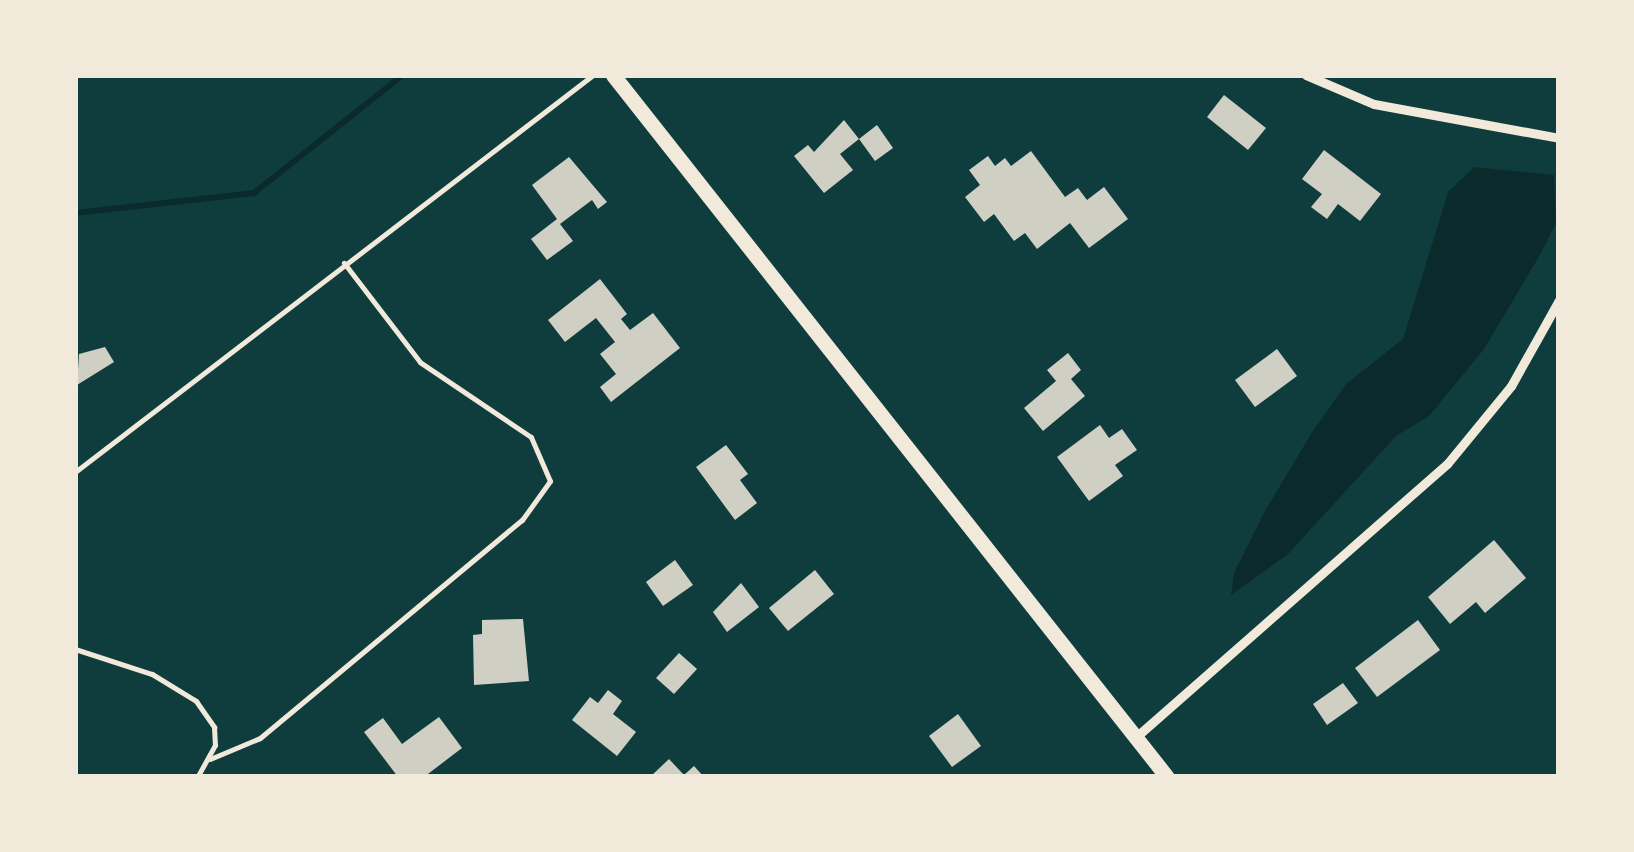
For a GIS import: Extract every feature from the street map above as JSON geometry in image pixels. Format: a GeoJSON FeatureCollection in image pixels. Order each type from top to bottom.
{"type":"FeatureCollection","features":[{"type":"Feature","properties":{"kind":"highway"},"geometry":{"type":"LineString","coordinates":[[613,75],[1167,777]]}},
{"type":"Feature","properties":{"kind":"street"},"geometry":{"type":"LineString","coordinates":[[1306,75],[1374,104],[1559,138]]}},
{"type":"Feature","properties":{"kind":"street"},"geometry":{"type":"LineString","coordinates":[[1136,737],[1447,464],[1511,386],[1559,300]]}},
{"type":"Feature","properties":{"kind":"lane"},"geometry":{"type":"LineString","coordinates":[[76,469],[593,75]]}},
{"type":"Feature","properties":{"kind":"lane"},"geometry":{"type":"LineString","coordinates":[[210,758],[260,738],[546,493],[547,467],[531,438],[420,362],[344,264]]}},
{"type":"Feature","properties":{"kind":"lane"},"geometry":{"type":"LineString","coordinates":[[75,648],[152,674],[196,701],[214,726],[210,758],[197,777]]}},
{"type":"Feature","properties":{"kind":"water"},"geometry":{"type":"Polygon","coordinates":[[[1474,167],[1554,175],[1556,223],[1540,255],[1484,349],[1429,416],[1396,436],[1288,554],[1231,595],[1234,573],[1311,434],[1346,384],[1403,339],[1448,192],[1474,167]]]}},
{"type":"Feature","properties":{"kind":"building"},"geometry":{"type":"Polygon","coordinates":[[[1224,95],[1266,128],[1248,150],[1207,117],[1224,95]]]}},
{"type":"Feature","properties":{"kind":"building"},"geometry":{"type":"Polygon","coordinates":[[[844,120],[859,139],[840,154],[853,170],[824,193],[794,156],[808,145],[814,152],[844,120]]]}},
{"type":"Feature","properties":{"kind":"building"},"geometry":{"type":"Polygon","coordinates":[[[877,125],[893,148],[875,161],[859,139],[877,125]]]}},
{"type":"Feature","properties":{"kind":"building"},"geometry":{"type":"Polygon","coordinates":[[[1324,150],[1381,194],[1360,221],[1338,204],[1327,219],[1311,207],[1322,194],[1302,179],[1324,150]]]}},
{"type":"Feature","properties":{"kind":"building"},"geometry":{"type":"Polygon","coordinates":[[[1031,151],[1065,197],[1078,188],[1087,200],[1104,187],[1128,219],[1089,248],[1070,223],[1037,249],[1025,233],[1014,241],[994,214],[984,222],[965,197],[980,185],[969,170],[988,156],[995,166],[1005,158],[1011,166],[1031,151]]]}},
{"type":"Feature","properties":{"kind":"building"},"geometry":{"type":"Polygon","coordinates":[[[569,157],[607,202],[598,209],[592,200],[560,224],[573,241],[547,260],[531,239],[557,219],[532,185],[569,157]]]}},
{"type":"Feature","properties":{"kind":"building"},"geometry":{"type":"Polygon","coordinates":[[[600,279],[627,314],[621,319],[630,330],[653,313],[680,348],[611,402],[600,387],[616,374],[600,354],[615,342],[596,318],[565,342],[548,320],[600,279]]]}},
{"type":"Feature","properties":{"kind":"building"},"geometry":{"type":"Polygon","coordinates":[[[105,347],[114,362],[77,385],[79,354],[105,347]]]}},
{"type":"Feature","properties":{"kind":"building"},"geometry":{"type":"Polygon","coordinates":[[[1277,349],[1297,376],[1255,407],[1235,380],[1277,349]]]}},
{"type":"Feature","properties":{"kind":"building"},"geometry":{"type":"Polygon","coordinates":[[[1068,353],[1081,370],[1071,379],[1085,396],[1043,431],[1024,408],[1056,381],[1047,370],[1068,353]]]}},
{"type":"Feature","properties":{"kind":"building"},"geometry":{"type":"Polygon","coordinates":[[[1100,425],[1109,438],[1122,429],[1137,450],[1115,465],[1123,476],[1089,501],[1057,457],[1100,425]]]}},
{"type":"Feature","properties":{"kind":"building"},"geometry":{"type":"Polygon","coordinates":[[[726,445],[748,474],[740,480],[757,503],[735,520],[696,467],[726,445]]]}},
{"type":"Feature","properties":{"kind":"building"},"geometry":{"type":"Polygon","coordinates":[[[1494,540],[1526,578],[1485,613],[1476,602],[1450,624],[1428,597],[1494,540]]]}},
{"type":"Feature","properties":{"kind":"building"},"geometry":{"type":"Polygon","coordinates":[[[675,560],[693,585],[663,606],[646,582],[675,560]]]}},
{"type":"Feature","properties":{"kind":"building"},"geometry":{"type":"Polygon","coordinates":[[[815,570],[834,594],[788,631],[769,608],[815,570]]]}},
{"type":"Feature","properties":{"kind":"building"},"geometry":{"type":"Polygon","coordinates":[[[741,583],[759,607],[727,632],[713,612],[741,583]]]}},
{"type":"Feature","properties":{"kind":"building"},"geometry":{"type":"Polygon","coordinates":[[[523,619],[529,681],[474,685],[473,635],[482,634],[482,620],[523,619]]]}},
{"type":"Feature","properties":{"kind":"building"},"geometry":{"type":"Polygon","coordinates":[[[1418,620],[1440,650],[1377,697],[1355,668],[1418,620]]]}},
{"type":"Feature","properties":{"kind":"building"},"geometry":{"type":"Polygon","coordinates":[[[679,653],[697,669],[674,694],[656,678],[679,653]]]}},
{"type":"Feature","properties":{"kind":"building"},"geometry":{"type":"Polygon","coordinates":[[[1343,683],[1358,703],[1327,725],[1313,704],[1343,683]]]}},
{"type":"Feature","properties":{"kind":"building"},"geometry":{"type":"Polygon","coordinates":[[[608,690],[622,701],[613,714],[636,732],[617,756],[572,720],[590,697],[598,703],[608,690]]]}},
{"type":"Feature","properties":{"kind":"building"},"geometry":{"type":"Polygon","coordinates":[[[958,714],[981,746],[952,767],[929,736],[958,714]]]}},
{"type":"Feature","properties":{"kind":"building"},"geometry":{"type":"Polygon","coordinates":[[[439,717],[462,748],[424,777],[398,777],[364,732],[383,718],[402,744],[439,717]]]}},
{"type":"Feature","properties":{"kind":"building"},"geometry":{"type":"Polygon","coordinates":[[[669,759],[684,775],[694,766],[704,777],[650,777],[669,759]]]}},
{"type":"Feature","properties":{"kind":"waterway"},"geometry":{"type":"LineString","coordinates":[[75,213],[254,193],[403,75]]}}]}
